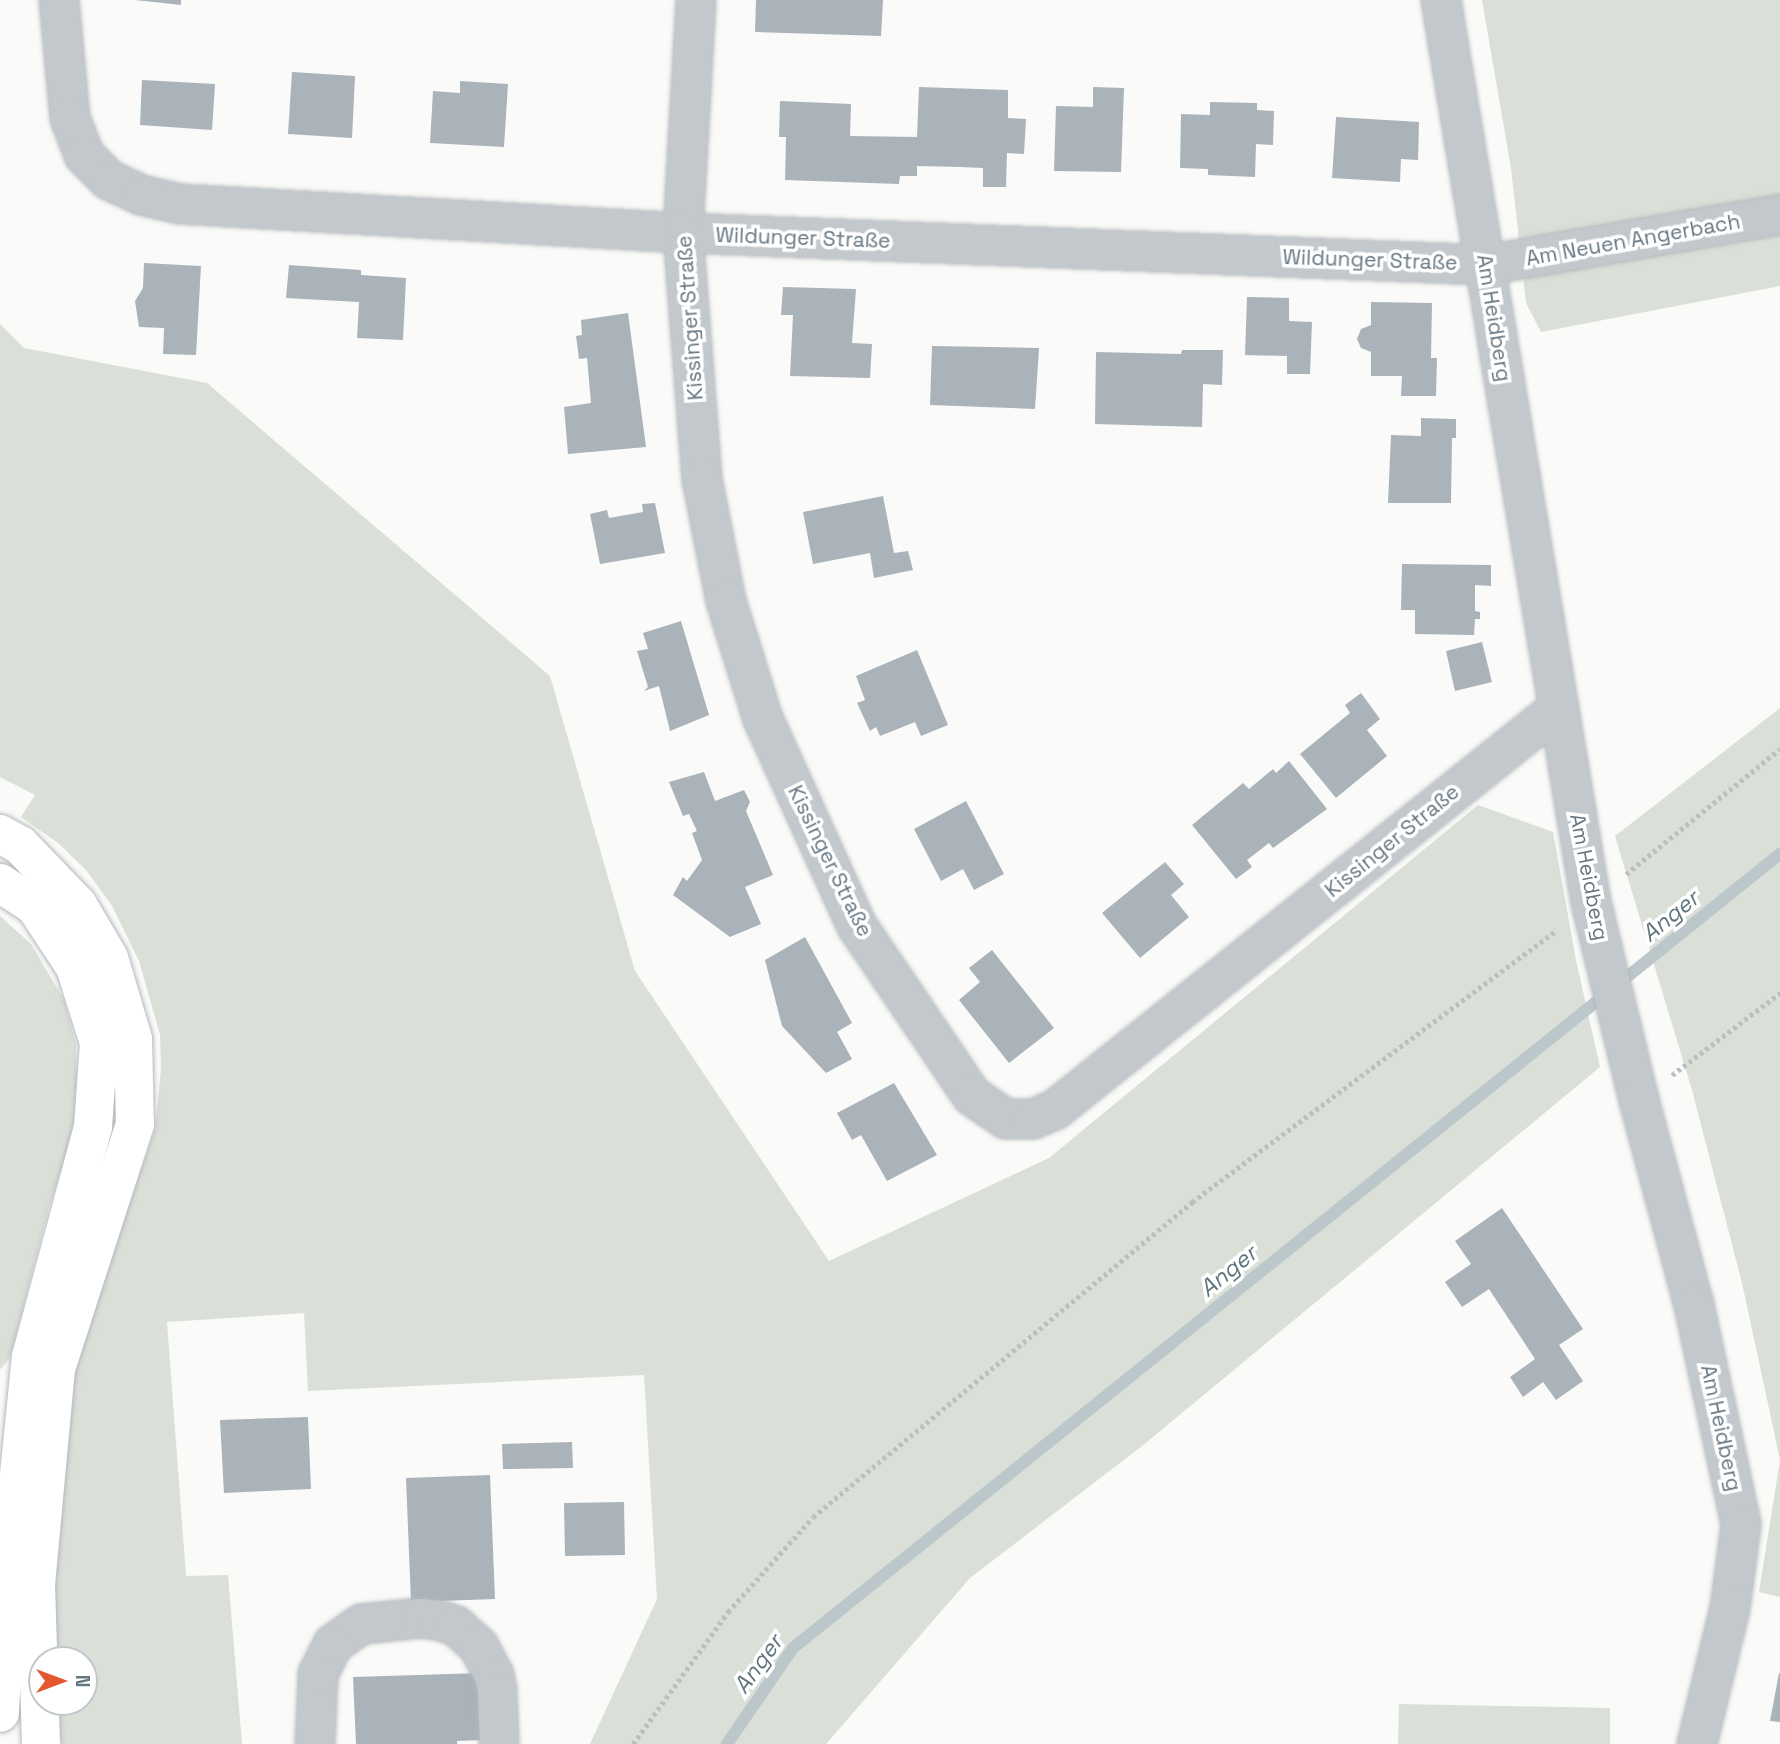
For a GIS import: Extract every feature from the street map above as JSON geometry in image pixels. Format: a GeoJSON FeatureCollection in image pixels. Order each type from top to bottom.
{"type":"FeatureCollection","features":[{"type":"Feature","properties":{"kind":"highway"},"geometry":{"type":"LineString","coordinates":[[0,834],[20,845],[78,905],[108,958],[133,1039],[135,1124],[56,1369],[36,1585],[41,1744]]}},
{"type":"Feature","properties":{"kind":"highway"},"geometry":{"type":"LineString","coordinates":[[0,883],[35,906],[75,967],[99,1044],[93,1127],[31,1356],[6,1604],[0,1713]]}},
{"type":"Feature","properties":{"kind":"street","name":"Wildunger Straße"},"geometry":{"type":"LineString","coordinates":[[59,0],[70,118],[84,155],[109,180],[141,195],[180,204],[683,233],[1486,265]]}},
{"type":"Feature","properties":{"kind":"street","name":"Kissinger Straße"},"geometry":{"type":"LineString","coordinates":[[696,0],[683,233],[702,479],[726,601],[763,719],[857,926],[972,1096],[1006,1119],[1034,1119],[1056,1108],[1559,708]]}},
{"type":"Feature","properties":{"kind":"street","name":"Am Heidberg"},"geometry":{"type":"LineString","coordinates":[[1441,0],[1591,902],[1639,1100],[1694,1305],[1741,1525],[1730,1608],[1698,1744]]}},
{"type":"Feature","properties":{"kind":"street","name":"Am Neuen Angerbach"},"geometry":{"type":"LineString","coordinates":[[1486,265],[1780,215]]}},
{"type":"Feature","properties":{"kind":"street"},"geometry":{"type":"LineString","coordinates":[[315,1744],[318,1674],[333,1644],[362,1624],[429,1618],[447,1622],[464,1632],[488,1661],[497,1691],[499,1744]]}},
{"type":"Feature","properties":{"kind":"path"},"geometry":{"type":"LineString","coordinates":[[633,1744],[727,1612],[813,1517],[1192,1202],[1591,902],[1780,749]]}},
{"type":"Feature","properties":{"kind":"path"},"geometry":{"type":"LineString","coordinates":[[1639,1100],[1780,993]]}},
{"type":"Feature","properties":{"kind":"shaded area"},"geometry":{"type":"Polygon","coordinates":[[[1482,0],[1780,0],[1780,286],[1541,332],[1526,303],[1511,168],[1482,0]]]}},
{"type":"Feature","properties":{"kind":"shaded area"},"geometry":{"type":"Polygon","coordinates":[[[0,324],[24,348],[207,383],[550,676],[635,971],[829,1261],[1049,1158],[1478,805],[1553,832],[1576,960],[1600,1067],[1142,1446],[970,1578],[826,1744],[590,1744],[657,1599],[644,1375],[308,1391],[304,1313],[167,1322],[186,1576],[228,1575],[242,1744],[62,1744],[55,1716],[98,1716],[98,1646],[50,1646],[68,1406],[80,1340],[155,1130],[161,1068],[160,1035],[139,961],[112,906],[86,870],[58,843],[21,817],[35,795],[0,777],[0,324]]]}},
{"type":"Feature","properties":{"kind":"shaded area"},"geometry":{"type":"Polygon","coordinates":[[[1780,708],[1780,1460],[1742,1283],[1692,1090],[1615,836],[1780,708]]]}},
{"type":"Feature","properties":{"kind":"shaded area"},"geometry":{"type":"Polygon","coordinates":[[[0,916],[31,944],[64,1000],[76,1044],[77,1099],[72,1139],[49,1207],[14,1343],[9,1359],[0,1370],[0,916]]]}},
{"type":"Feature","properties":{"kind":"shaded area"},"geometry":{"type":"Polygon","coordinates":[[[1780,1460],[1780,1597],[1759,1592],[1780,1460]]]}},
{"type":"Feature","properties":{"kind":"shaded area"},"geometry":{"type":"Polygon","coordinates":[[[1399,1704],[1610,1708],[1610,1744],[1398,1744],[1399,1704]]]}},
{"type":"Feature","properties":{"kind":"building"},"geometry":{"type":"Polygon","coordinates":[[[135,0],[181,0],[181,5],[135,0]]]}},
{"type":"Feature","properties":{"kind":"building"},"geometry":{"type":"Polygon","coordinates":[[[756,0],[883,0],[881,36],[755,32],[756,0]]]}},
{"type":"Feature","properties":{"kind":"building"},"geometry":{"type":"Polygon","coordinates":[[[292,72],[355,76],[352,138],[288,134],[292,72]]]}},
{"type":"Feature","properties":{"kind":"building"},"geometry":{"type":"Polygon","coordinates":[[[142,80],[215,84],[212,130],[140,125],[142,80]]]}},
{"type":"Feature","properties":{"kind":"building"},"geometry":{"type":"Polygon","coordinates":[[[460,81],[508,84],[504,147],[430,143],[433,91],[460,93],[460,81]]]}},
{"type":"Feature","properties":{"kind":"building"},"geometry":{"type":"Polygon","coordinates":[[[919,87],[1008,90],[1008,118],[1026,119],[1024,154],[1007,153],[1006,187],[983,187],[983,168],[961,167],[917,166],[917,176],[900,176],[899,184],[785,180],[786,137],[779,137],[780,101],[851,104],[850,136],[917,137],[919,87]]]}},
{"type":"Feature","properties":{"kind":"building"},"geometry":{"type":"Polygon","coordinates":[[[1093,87],[1124,88],[1121,172],[1054,171],[1056,106],[1093,107],[1093,87]]]}},
{"type":"Feature","properties":{"kind":"building"},"geometry":{"type":"Polygon","coordinates":[[[1210,102],[1257,103],[1257,110],[1274,111],[1273,145],[1256,144],[1255,177],[1208,175],[1208,169],[1180,168],[1181,114],[1210,115],[1210,102]]]}},
{"type":"Feature","properties":{"kind":"building"},"geometry":{"type":"Polygon","coordinates":[[[1336,117],[1419,122],[1418,160],[1401,159],[1400,182],[1332,178],[1336,117]]]}},
{"type":"Feature","properties":{"kind":"building"},"geometry":{"type":"Polygon","coordinates":[[[144,263],[201,266],[196,355],[163,354],[164,328],[139,327],[135,301],[143,288],[144,263]]]}},
{"type":"Feature","properties":{"kind":"building"},"geometry":{"type":"Polygon","coordinates":[[[289,265],[361,270],[361,275],[406,278],[403,340],[357,338],[359,302],[286,298],[289,265]]]}},
{"type":"Feature","properties":{"kind":"building"},"geometry":{"type":"Polygon","coordinates":[[[783,287],[856,289],[852,343],[872,344],[870,378],[790,376],[793,315],[781,315],[783,287]]]}},
{"type":"Feature","properties":{"kind":"building"},"geometry":{"type":"Polygon","coordinates":[[[1247,297],[1289,298],[1289,321],[1312,322],[1310,374],[1287,374],[1287,356],[1245,355],[1247,297]]]}},
{"type":"Feature","properties":{"kind":"building"},"geometry":{"type":"Polygon","coordinates":[[[1371,302],[1432,303],[1431,358],[1437,358],[1436,396],[1401,396],[1402,376],[1371,376],[1371,352],[1361,348],[1357,339],[1361,329],[1371,325],[1371,302]]]}},
{"type":"Feature","properties":{"kind":"building"},"geometry":{"type":"Polygon","coordinates":[[[628,313],[646,447],[568,454],[564,407],[591,403],[587,358],[579,359],[576,336],[582,335],[581,320],[628,313]]]}},
{"type":"Feature","properties":{"kind":"building"},"geometry":{"type":"Polygon","coordinates":[[[932,346],[1039,348],[1035,409],[930,405],[932,346]]]}},
{"type":"Feature","properties":{"kind":"building"},"geometry":{"type":"Polygon","coordinates":[[[1182,350],[1223,350],[1222,385],[1203,384],[1202,427],[1095,424],[1096,352],[1181,354],[1182,350]]]}},
{"type":"Feature","properties":{"kind":"building"},"geometry":{"type":"Polygon","coordinates":[[[1421,418],[1456,419],[1456,438],[1452,438],[1451,503],[1388,503],[1391,435],[1421,436],[1421,418]]]}},
{"type":"Feature","properties":{"kind":"building"},"geometry":{"type":"Polygon","coordinates":[[[883,496],[894,553],[908,551],[913,570],[874,578],[870,553],[813,564],[803,512],[883,496]]]}},
{"type":"Feature","properties":{"kind":"building"},"geometry":{"type":"Polygon","coordinates":[[[655,503],[665,553],[600,564],[590,514],[607,510],[609,518],[643,512],[642,504],[655,503]]]}},
{"type":"Feature","properties":{"kind":"building"},"geometry":{"type":"Polygon","coordinates":[[[1402,564],[1491,565],[1491,586],[1475,585],[1475,611],[1480,612],[1480,619],[1475,619],[1474,635],[1415,634],[1415,610],[1401,610],[1402,564]]]}},
{"type":"Feature","properties":{"kind":"building"},"geometry":{"type":"Polygon","coordinates":[[[681,621],[709,715],[670,731],[659,686],[644,691],[648,687],[637,651],[648,649],[643,633],[681,621]]]}},
{"type":"Feature","properties":{"kind":"building"},"geometry":{"type":"Polygon","coordinates":[[[1482,642],[1492,682],[1455,691],[1446,651],[1482,642]]]}},
{"type":"Feature","properties":{"kind":"building"},"geometry":{"type":"Polygon","coordinates":[[[917,650],[948,725],[921,736],[915,722],[880,736],[876,727],[870,731],[857,703],[865,700],[856,676],[917,650]]]}},
{"type":"Feature","properties":{"kind":"building"},"geometry":{"type":"Polygon","coordinates":[[[1361,693],[1380,719],[1367,730],[1387,756],[1336,798],[1300,754],[1350,713],[1345,705],[1361,693]]]}},
{"type":"Feature","properties":{"kind":"building"},"geometry":{"type":"Polygon","coordinates":[[[1289,761],[1327,809],[1273,848],[1269,843],[1247,860],[1252,867],[1236,879],[1192,825],[1243,783],[1249,789],[1273,769],[1276,773],[1289,761]]]}},
{"type":"Feature","properties":{"kind":"building"},"geometry":{"type":"Polygon","coordinates":[[[704,772],[715,801],[744,790],[750,802],[746,811],[773,875],[745,887],[761,924],[730,937],[673,895],[683,877],[687,881],[702,860],[692,833],[697,831],[689,814],[683,816],[669,782],[704,772]]]}},
{"type":"Feature","properties":{"kind":"building"},"geometry":{"type":"Polygon","coordinates":[[[966,801],[1004,874],[974,890],[963,869],[941,881],[914,829],[966,801]]]}},
{"type":"Feature","properties":{"kind":"building"},"geometry":{"type":"Polygon","coordinates":[[[1165,862],[1184,884],[1171,895],[1189,917],[1140,958],[1102,913],[1165,862]]]}},
{"type":"Feature","properties":{"kind":"building"},"geometry":{"type":"Polygon","coordinates":[[[805,937],[852,1023],[837,1032],[852,1059],[826,1073],[782,1026],[765,960],[805,937]]]}},
{"type":"Feature","properties":{"kind":"building"},"geometry":{"type":"Polygon","coordinates":[[[992,950],[1054,1028],[1009,1063],[959,1000],[980,982],[969,968],[992,950]]]}},
{"type":"Feature","properties":{"kind":"building"},"geometry":{"type":"Polygon","coordinates":[[[894,1083],[937,1155],[887,1181],[861,1135],[852,1140],[837,1113],[894,1083]]]}},
{"type":"Feature","properties":{"kind":"building"},"geometry":{"type":"Polygon","coordinates":[[[1502,1208],[1583,1329],[1559,1345],[1583,1381],[1556,1400],[1543,1382],[1523,1397],[1510,1377],[1535,1359],[1489,1289],[1462,1307],[1445,1282],[1471,1264],[1455,1241],[1502,1208]]]}},
{"type":"Feature","properties":{"kind":"building"},"geometry":{"type":"Polygon","coordinates":[[[308,1417],[311,1489],[224,1493],[220,1420],[308,1417]]]}},
{"type":"Feature","properties":{"kind":"building"},"geometry":{"type":"Polygon","coordinates":[[[572,1442],[573,1468],[503,1469],[502,1444],[572,1442]]]}},
{"type":"Feature","properties":{"kind":"building"},"geometry":{"type":"Polygon","coordinates":[[[490,1475],[495,1599],[411,1602],[406,1478],[490,1475]]]}},
{"type":"Feature","properties":{"kind":"building"},"geometry":{"type":"Polygon","coordinates":[[[624,1502],[625,1555],[565,1556],[564,1503],[624,1502]]]}},
{"type":"Feature","properties":{"kind":"building"},"geometry":{"type":"Polygon","coordinates":[[[481,1673],[483,1740],[457,1741],[457,1744],[356,1744],[353,1677],[481,1673]]]}},
{"type":"Feature","properties":{"kind":"building"},"geometry":{"type":"Polygon","coordinates":[[[1780,1673],[1780,1722],[1770,1721],[1780,1673]]]}},
{"type":"Feature","properties":{"kind":"waterway","name":"Anger"},"geometry":{"type":"LineString","coordinates":[[727,1744],[793,1648],[1780,854]]}}]}
